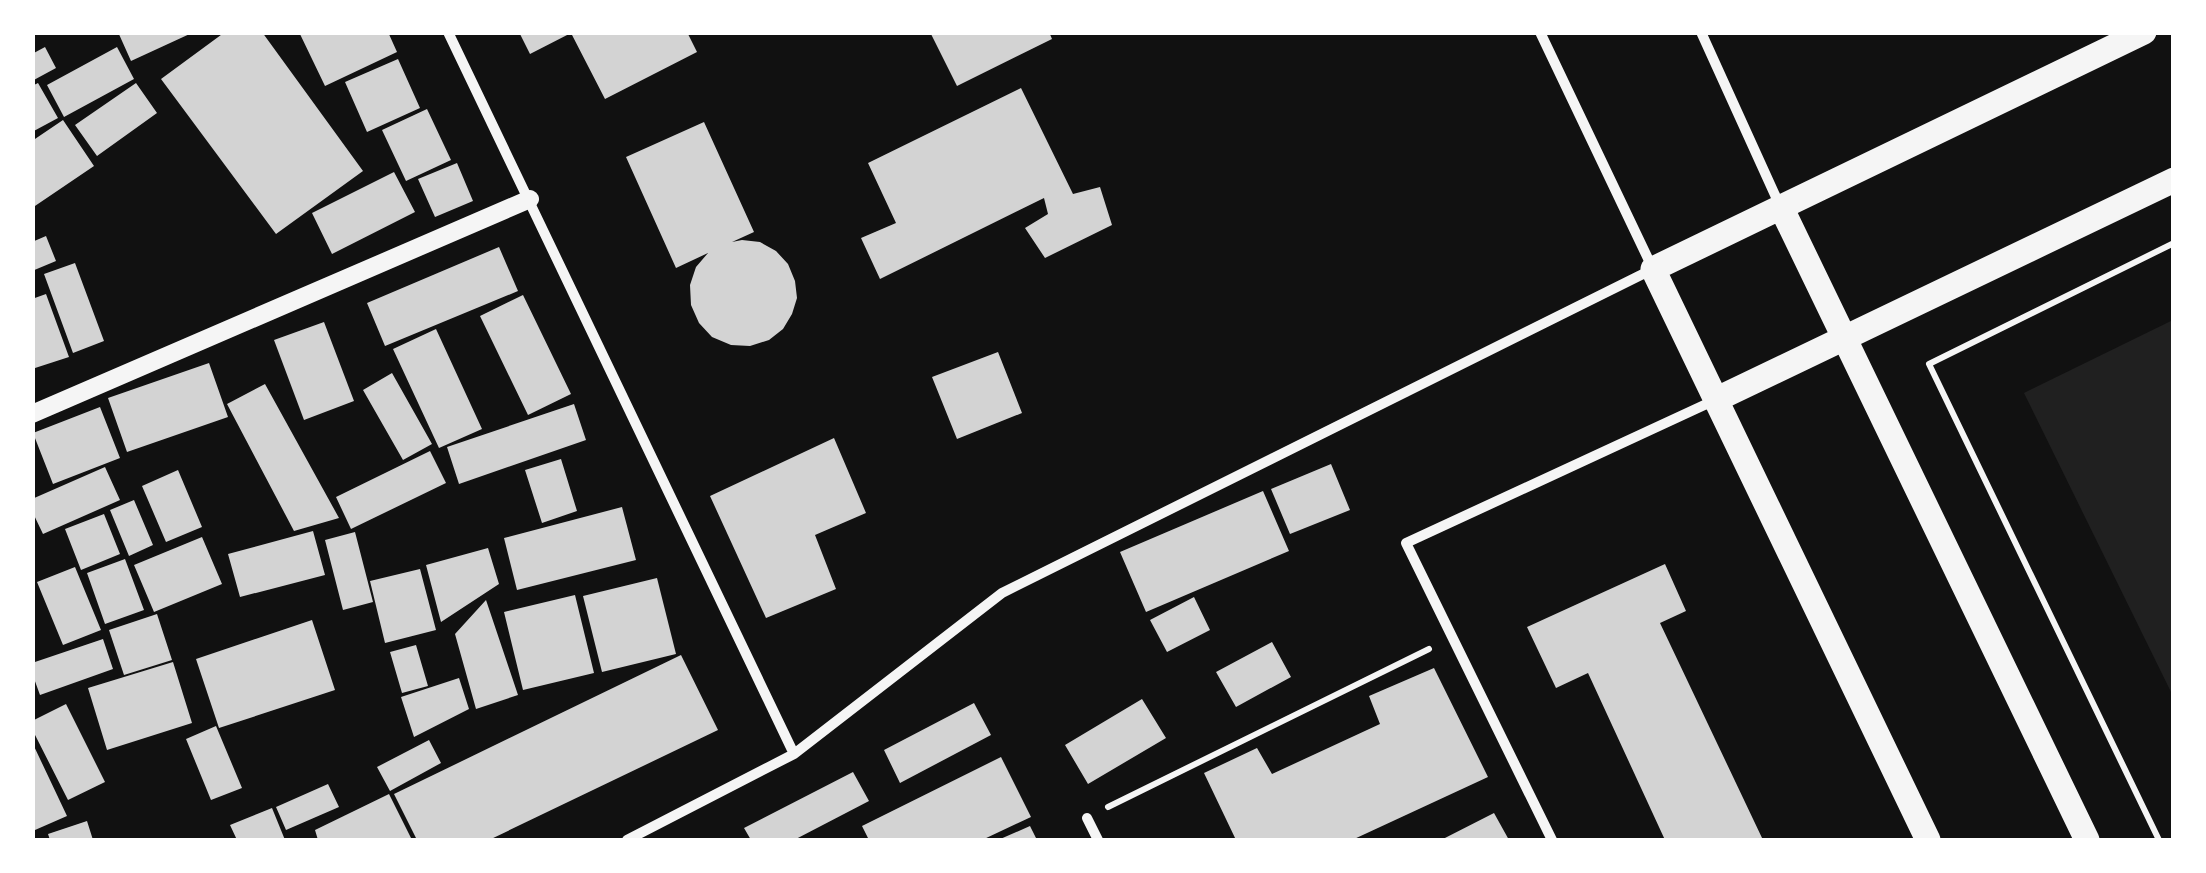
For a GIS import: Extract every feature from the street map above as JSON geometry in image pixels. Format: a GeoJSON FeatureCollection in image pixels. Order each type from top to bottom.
{"type":"FeatureCollection","features":[{"type":"Feature","properties":{"kind":"main road"},"geometry":{"type":"LineString","coordinates":[[1928,840],[1652,268],[2144,32]]}},
{"type":"Feature","properties":{"kind":"main road"},"geometry":{"type":"LineString","coordinates":[[1715,400],[2174,180]]}},
{"type":"Feature","properties":{"kind":"main road"},"geometry":{"type":"LineString","coordinates":[[1781,207],[2087,840]]}},
{"type":"Feature","properties":{"kind":"street"},"geometry":{"type":"LineString","coordinates":[[448,32],[794,754]]}},
{"type":"Feature","properties":{"kind":"street"},"geometry":{"type":"LineString","coordinates":[[627,840],[794,754],[1002,593],[1652,268],[1540,32]]}},
{"type":"Feature","properties":{"kind":"street"},"geometry":{"type":"LineString","coordinates":[[1701,32],[1781,207]]}},
{"type":"Feature","properties":{"kind":"street"},"geometry":{"type":"LineString","coordinates":[[32,414],[530,200]]}},
{"type":"Feature","properties":{"kind":"street"},"geometry":{"type":"LineString","coordinates":[[1552,840],[1406,543],[1715,400]]}},
{"type":"Feature","properties":{"kind":"street"},"geometry":{"type":"LineString","coordinates":[[1087,818],[1098,840]]}},
{"type":"Feature","properties":{"kind":"path"},"geometry":{"type":"LineString","coordinates":[[2159,840],[1929,364],[2174,244]]}},
{"type":"Feature","properties":{"kind":"path"},"geometry":{"type":"LineString","coordinates":[[1087,818],[1452,637]]}},
{"type":"Feature","properties":{"kind":"shaded area"},"geometry":{"type":"Polygon","coordinates":[[[2173,320],[2173,696],[2024,393],[2173,320]]]}},
{"type":"Feature","properties":{"kind":"building"},"geometry":{"type":"Polygon","coordinates":[[[118,32],[194,32],[131,61],[118,32]]]}},
{"type":"Feature","properties":{"kind":"building"},"geometry":{"type":"Polygon","coordinates":[[[225,32],[262,32],[363,171],[276,234],[161,79],[225,32]]]}},
{"type":"Feature","properties":{"kind":"building"},"geometry":{"type":"Polygon","coordinates":[[[299,32],[388,32],[397,52],[325,86],[299,32]]]}},
{"type":"Feature","properties":{"kind":"building"},"geometry":{"type":"Polygon","coordinates":[[[519,32],[687,32],[697,52],[605,99],[571,33],[530,54],[519,32]]]}},
{"type":"Feature","properties":{"kind":"building"},"geometry":{"type":"Polygon","coordinates":[[[930,32],[1049,32],[1052,39],[957,86],[930,32]]]}},
{"type":"Feature","properties":{"kind":"building"},"geometry":{"type":"Polygon","coordinates":[[[45,47],[56,68],[32,81],[32,54],[45,47]]]}},
{"type":"Feature","properties":{"kind":"building"},"geometry":{"type":"Polygon","coordinates":[[[117,47],[134,79],[64,117],[47,85],[117,47]]]}},
{"type":"Feature","properties":{"kind":"building"},"geometry":{"type":"Polygon","coordinates":[[[398,59],[420,108],[367,132],[345,82],[398,59]]]}},
{"type":"Feature","properties":{"kind":"building"},"geometry":{"type":"Polygon","coordinates":[[[38,83],[58,118],[32,132],[32,86],[38,83]]]}},
{"type":"Feature","properties":{"kind":"building"},"geometry":{"type":"Polygon","coordinates":[[[136,83],[157,113],[97,156],[75,125],[136,83]]]}},
{"type":"Feature","properties":{"kind":"building"},"geometry":{"type":"Polygon","coordinates":[[[1021,88],[1073,194],[1100,187],[1112,225],[1045,258],[1025,228],[1048,214],[1044,198],[880,279],[861,238],[896,223],[868,163],[1021,88]]]}},
{"type":"Feature","properties":{"kind":"building"},"geometry":{"type":"Polygon","coordinates":[[[427,109],[451,160],[406,181],[382,130],[427,109]]]}},
{"type":"Feature","properties":{"kind":"building"},"geometry":{"type":"Polygon","coordinates":[[[63,120],[94,166],[32,208],[32,141],[63,120]]]}},
{"type":"Feature","properties":{"kind":"building"},"geometry":{"type":"Polygon","coordinates":[[[704,122],[754,232],[732,242],[760,242],[776,251],[788,264],[795,281],[797,298],[783,329],[769,340],[750,346],[731,345],[712,337],[699,323],[691,305],[690,285],[696,267],[708,253],[676,268],[626,157],[704,122]]]}},
{"type":"Feature","properties":{"kind":"building"},"geometry":{"type":"Polygon","coordinates":[[[457,163],[473,201],[435,217],[418,179],[457,163]]]}},
{"type":"Feature","properties":{"kind":"building"},"geometry":{"type":"Polygon","coordinates":[[[394,172],[415,212],[332,254],[312,213],[394,172]]]}},
{"type":"Feature","properties":{"kind":"building"},"geometry":{"type":"Polygon","coordinates":[[[46,236],[56,261],[32,271],[32,242],[46,236]]]}},
{"type":"Feature","properties":{"kind":"building"},"geometry":{"type":"Polygon","coordinates":[[[499,247],[518,291],[385,346],[367,303],[499,247]]]}},
{"type":"Feature","properties":{"kind":"building"},"geometry":{"type":"Polygon","coordinates":[[[75,263],[104,341],[73,353],[44,274],[75,263]]]}},
{"type":"Feature","properties":{"kind":"building"},"geometry":{"type":"Polygon","coordinates":[[[46,294],[69,357],[32,369],[32,299],[46,294]]]}},
{"type":"Feature","properties":{"kind":"building"},"geometry":{"type":"Polygon","coordinates":[[[523,295],[571,394],[528,415],[480,316],[523,295]]]}},
{"type":"Feature","properties":{"kind":"building"},"geometry":{"type":"Polygon","coordinates":[[[324,322],[354,401],[304,420],[274,340],[324,322]]]}},
{"type":"Feature","properties":{"kind":"building"},"geometry":{"type":"Polygon","coordinates":[[[436,329],[482,429],[439,448],[393,349],[436,329]]]}},
{"type":"Feature","properties":{"kind":"building"},"geometry":{"type":"Polygon","coordinates":[[[998,352],[1022,413],[957,439],[932,377],[998,352]]]}},
{"type":"Feature","properties":{"kind":"building"},"geometry":{"type":"Polygon","coordinates":[[[209,363],[228,417],[127,452],[108,398],[209,363]]]}},
{"type":"Feature","properties":{"kind":"building"},"geometry":{"type":"Polygon","coordinates":[[[392,373],[432,444],[403,460],[363,390],[392,373]]]}},
{"type":"Feature","properties":{"kind":"building"},"geometry":{"type":"Polygon","coordinates":[[[265,384],[339,518],[294,531],[227,404],[265,384]]]}},
{"type":"Feature","properties":{"kind":"building"},"geometry":{"type":"Polygon","coordinates":[[[574,404],[586,440],[459,484],[447,447],[574,404]]]}},
{"type":"Feature","properties":{"kind":"building"},"geometry":{"type":"Polygon","coordinates":[[[100,407],[120,458],[53,484],[33,433],[100,407]]]}},
{"type":"Feature","properties":{"kind":"building"},"geometry":{"type":"Polygon","coordinates":[[[834,438],[866,513],[815,535],[836,589],[766,618],[710,496],[834,438]]]}},
{"type":"Feature","properties":{"kind":"building"},"geometry":{"type":"Polygon","coordinates":[[[430,451],[446,483],[351,529],[336,497],[430,451]]]}},
{"type":"Feature","properties":{"kind":"building"},"geometry":{"type":"Polygon","coordinates":[[[561,459],[577,511],[542,523],[525,470],[561,459]]]}},
{"type":"Feature","properties":{"kind":"building"},"geometry":{"type":"Polygon","coordinates":[[[1331,464],[1350,510],[1290,534],[1271,489],[1331,464]]]}},
{"type":"Feature","properties":{"kind":"building"},"geometry":{"type":"Polygon","coordinates":[[[105,467],[120,500],[43,534],[32,511],[32,499],[105,467]]]}},
{"type":"Feature","properties":{"kind":"building"},"geometry":{"type":"Polygon","coordinates":[[[178,470],[202,527],[166,542],[142,486],[178,470]]]}},
{"type":"Feature","properties":{"kind":"building"},"geometry":{"type":"Polygon","coordinates":[[[1263,491],[1289,551],[1146,612],[1120,552],[1263,491]]]}},
{"type":"Feature","properties":{"kind":"building"},"geometry":{"type":"Polygon","coordinates":[[[134,500],[153,545],[129,556],[110,510],[134,500]]]}},
{"type":"Feature","properties":{"kind":"building"},"geometry":{"type":"Polygon","coordinates":[[[622,507],[636,560],[517,590],[504,538],[622,507]]]}},
{"type":"Feature","properties":{"kind":"building"},"geometry":{"type":"Polygon","coordinates":[[[104,514],[120,554],[81,570],[65,529],[104,514]]]}},
{"type":"Feature","properties":{"kind":"building"},"geometry":{"type":"Polygon","coordinates":[[[313,531],[325,575],[240,597],[228,554],[313,531]]]}},
{"type":"Feature","properties":{"kind":"building"},"geometry":{"type":"Polygon","coordinates":[[[355,532],[373,602],[343,610],[325,540],[355,532]]]}},
{"type":"Feature","properties":{"kind":"building"},"geometry":{"type":"Polygon","coordinates":[[[202,537],[222,584],[154,612],[134,565],[202,537]]]}},
{"type":"Feature","properties":{"kind":"building"},"geometry":{"type":"Polygon","coordinates":[[[488,548],[499,584],[441,622],[426,565],[488,548]]]}},
{"type":"Feature","properties":{"kind":"building"},"geometry":{"type":"Polygon","coordinates":[[[125,559],[144,610],[105,624],[87,573],[125,559]]]}},
{"type":"Feature","properties":{"kind":"building"},"geometry":{"type":"Polygon","coordinates":[[[1665,564],[1686,611],[1660,623],[1763,840],[1665,840],[1588,673],[1556,688],[1527,627],[1665,564]]]}},
{"type":"Feature","properties":{"kind":"building"},"geometry":{"type":"Polygon","coordinates":[[[75,567],[101,630],[63,645],[37,582],[75,567]]]}},
{"type":"Feature","properties":{"kind":"building"},"geometry":{"type":"Polygon","coordinates":[[[420,569],[436,630],[385,643],[370,581],[420,569]]]}},
{"type":"Feature","properties":{"kind":"building"},"geometry":{"type":"Polygon","coordinates":[[[657,578],[676,654],[602,672],[583,596],[657,578]]]}},
{"type":"Feature","properties":{"kind":"building"},"geometry":{"type":"Polygon","coordinates":[[[575,595],[594,673],[523,690],[504,612],[575,595]]]}},
{"type":"Feature","properties":{"kind":"building"},"geometry":{"type":"Polygon","coordinates":[[[1194,597],[1210,630],[1167,652],[1150,620],[1194,597]]]}},
{"type":"Feature","properties":{"kind":"building"},"geometry":{"type":"Polygon","coordinates":[[[486,600],[518,695],[476,709],[455,634],[486,600]]]}},
{"type":"Feature","properties":{"kind":"building"},"geometry":{"type":"Polygon","coordinates":[[[157,614],[172,660],[124,675],[109,630],[157,614]]]}},
{"type":"Feature","properties":{"kind":"building"},"geometry":{"type":"Polygon","coordinates":[[[312,620],[335,690],[219,728],[196,659],[312,620]]]}},
{"type":"Feature","properties":{"kind":"building"},"geometry":{"type":"Polygon","coordinates":[[[103,639],[113,669],[40,695],[32,663],[103,639]]]}},
{"type":"Feature","properties":{"kind":"building"},"geometry":{"type":"Polygon","coordinates":[[[1272,642],[1291,677],[1236,707],[1216,672],[1272,642]]]}},
{"type":"Feature","properties":{"kind":"building"},"geometry":{"type":"Polygon","coordinates":[[[416,645],[428,686],[402,693],[390,652],[416,645]]]}},
{"type":"Feature","properties":{"kind":"building"},"geometry":{"type":"Polygon","coordinates":[[[681,655],[718,730],[489,840],[417,840],[394,794],[681,655]]]}},
{"type":"Feature","properties":{"kind":"building"},"geometry":{"type":"Polygon","coordinates":[[[173,662],[192,723],[107,750],[88,688],[173,662]]]}},
{"type":"Feature","properties":{"kind":"building"},"geometry":{"type":"Polygon","coordinates":[[[1434,668],[1488,777],[1352,840],[1236,840],[1204,773],[1257,748],[1272,774],[1380,724],[1369,696],[1434,668]]]}},
{"type":"Feature","properties":{"kind":"building"},"geometry":{"type":"Polygon","coordinates":[[[459,678],[469,709],[414,737],[401,697],[459,678]]]}},
{"type":"Feature","properties":{"kind":"building"},"geometry":{"type":"Polygon","coordinates":[[[1142,699],[1166,738],[1088,784],[1065,745],[1142,699]]]}},
{"type":"Feature","properties":{"kind":"building"},"geometry":{"type":"Polygon","coordinates":[[[974,703],[991,735],[900,783],[884,750],[974,703]]]}},
{"type":"Feature","properties":{"kind":"building"},"geometry":{"type":"Polygon","coordinates":[[[66,704],[105,782],[68,800],[32,729],[32,721],[66,704]]]}},
{"type":"Feature","properties":{"kind":"building"},"geometry":{"type":"Polygon","coordinates":[[[216,726],[242,788],[211,800],[186,739],[216,726]]]}},
{"type":"Feature","properties":{"kind":"building"},"geometry":{"type":"Polygon","coordinates":[[[429,740],[441,763],[390,791],[377,767],[429,740]]]}},
{"type":"Feature","properties":{"kind":"building"},"geometry":{"type":"Polygon","coordinates":[[[32,742],[67,816],[35,830],[32,824],[32,742]]]}},
{"type":"Feature","properties":{"kind":"building"},"geometry":{"type":"Polygon","coordinates":[[[1001,757],[1031,817],[982,840],[869,840],[862,826],[1001,757]]]}},
{"type":"Feature","properties":{"kind":"building"},"geometry":{"type":"Polygon","coordinates":[[[853,772],[869,801],[794,840],[751,840],[744,828],[853,772]]]}},
{"type":"Feature","properties":{"kind":"building"},"geometry":{"type":"Polygon","coordinates":[[[328,784],[339,807],[286,830],[276,807],[328,784]]]}},
{"type":"Feature","properties":{"kind":"building"},"geometry":{"type":"Polygon","coordinates":[[[389,794],[412,840],[318,840],[315,830],[389,794]]]}},
{"type":"Feature","properties":{"kind":"building"},"geometry":{"type":"Polygon","coordinates":[[[272,808],[285,840],[237,840],[230,825],[272,808]]]}},
{"type":"Feature","properties":{"kind":"building"},"geometry":{"type":"Polygon","coordinates":[[[1494,813],[1509,840],[1441,840],[1494,813]]]}},
{"type":"Feature","properties":{"kind":"building"},"geometry":{"type":"Polygon","coordinates":[[[87,821],[93,840],[50,840],[48,834],[87,821]]]}},
{"type":"Feature","properties":{"kind":"building"},"geometry":{"type":"Polygon","coordinates":[[[1030,826],[1037,840],[998,840],[1030,826]]]}}]}
